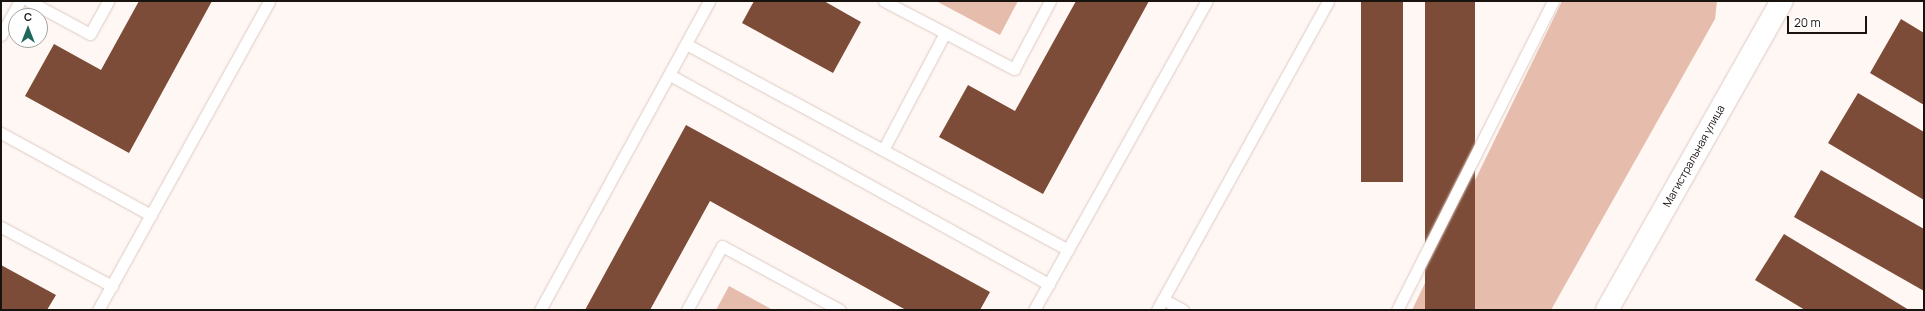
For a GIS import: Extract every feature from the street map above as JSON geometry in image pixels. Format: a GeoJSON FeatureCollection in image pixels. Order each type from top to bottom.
{"type":"FeatureCollection","features":[{"type":"Feature","properties":{"kind":"main road","name":"Магистральная улица"},"geometry":{"type":"LineString","coordinates":[[1607,310],[1782,1]]}},
{"type":"Feature","properties":{"kind":"lane"},"geometry":{"type":"LineString","coordinates":[[1,35],[20,1]]}},
{"type":"Feature","properties":{"kind":"lane"},"geometry":{"type":"LineString","coordinates":[[29,1],[90,34],[108,1]]}},
{"type":"Feature","properties":{"kind":"lane"},"geometry":{"type":"LineString","coordinates":[[98,310],[269,1]]}},
{"type":"Feature","properties":{"kind":"lane"},"geometry":{"type":"LineString","coordinates":[[540,310],[670,75],[709,1]]}},
{"type":"Feature","properties":{"kind":"lane"},"geometry":{"type":"LineString","coordinates":[[884,1],[1014,70],[1050,1]]}},
{"type":"Feature","properties":{"kind":"lane"},"geometry":{"type":"LineString","coordinates":[[1034,310],[1208,1]]}},
{"type":"Feature","properties":{"kind":"lane"},"geometry":{"type":"LineString","coordinates":[[1157,310],[1328,1]]}},
{"type":"Feature","properties":{"kind":"lane"},"geometry":{"type":"LineString","coordinates":[[1397,310],[1553,1]]}},
{"type":"Feature","properties":{"kind":"lane"},"geometry":{"type":"LineString","coordinates":[[882,150],[945,33]]}},
{"type":"Feature","properties":{"kind":"lane"},"geometry":{"type":"LineString","coordinates":[[686,44],[1068,250]]}},
{"type":"Feature","properties":{"kind":"lane"},"geometry":{"type":"LineString","coordinates":[[670,75],[1049,284]]}},
{"type":"Feature","properties":{"kind":"lane"},"geometry":{"type":"LineString","coordinates":[[1,133],[151,215]]}},
{"type":"Feature","properties":{"kind":"lane"},"geometry":{"type":"LineString","coordinates":[[1,227],[112,286]]}},
{"type":"Feature","properties":{"kind":"lane"},"geometry":{"type":"LineString","coordinates":[[687,310],[722,246],[840,310]]}},
{"type":"Feature","properties":{"kind":"lane"},"geometry":{"type":"LineString","coordinates":[[1163,299],[1183,310]]}},
{"type":"Feature","properties":{"kind":"shaded area"},"geometry":{"type":"Polygon","coordinates":[[[936,1],[1018,1],[1000,35],[936,1]]]}},
{"type":"Feature","properties":{"kind":"shaded area"},"geometry":{"type":"Polygon","coordinates":[[[1562,1],[1717,1],[1715,19],[1551,310],[1412,310],[1562,1]]]}},
{"type":"Feature","properties":{"kind":"shaded area"},"geometry":{"type":"Polygon","coordinates":[[[729,286],[773,310],[716,310],[729,286]]]}},
{"type":"Feature","properties":{"kind":"building"},"geometry":{"type":"Polygon","coordinates":[[[139,1],[212,1],[129,153],[25,96],[54,44],[101,70],[139,1]]]}},
{"type":"Feature","properties":{"kind":"building"},"geometry":{"type":"Polygon","coordinates":[[[754,1],[824,1],[861,22],[833,73],[742,23],[754,1]]]}},
{"type":"Feature","properties":{"kind":"building"},"geometry":{"type":"Polygon","coordinates":[[[1076,1],[1149,1],[1043,194],[939,137],[968,85],[1015,111],[1076,1]]]}},
{"type":"Feature","properties":{"kind":"building"},"geometry":{"type":"Polygon","coordinates":[[[1361,1],[1403,1],[1403,182],[1361,182],[1361,1]]]}},
{"type":"Feature","properties":{"kind":"building"},"geometry":{"type":"Polygon","coordinates":[[[1425,1],[1475,1],[1475,310],[1425,310],[1425,1]]]}},
{"type":"Feature","properties":{"kind":"building"},"geometry":{"type":"Polygon","coordinates":[[[1901,19],[1924,33],[1924,105],[1870,73],[1901,19]]]}},
{"type":"Feature","properties":{"kind":"building"},"geometry":{"type":"Polygon","coordinates":[[[1858,93],[1924,132],[1924,200],[1828,143],[1858,93]]]}},
{"type":"Feature","properties":{"kind":"building"},"geometry":{"type":"Polygon","coordinates":[[[686,125],[990,292],[980,310],[906,310],[710,201],[650,310],[585,310],[686,125]]]}},
{"type":"Feature","properties":{"kind":"building"},"geometry":{"type":"Polygon","coordinates":[[[1821,170],[1924,229],[1924,291],[1794,217],[1821,170]]]}},
{"type":"Feature","properties":{"kind":"building"},"geometry":{"type":"Polygon","coordinates":[[[1784,234],[1909,310],[1805,310],[1755,280],[1784,234]]]}},
{"type":"Feature","properties":{"kind":"building"},"geometry":{"type":"Polygon","coordinates":[[[1,265],[56,295],[47,310],[1,310],[1,265]]]}}]}
